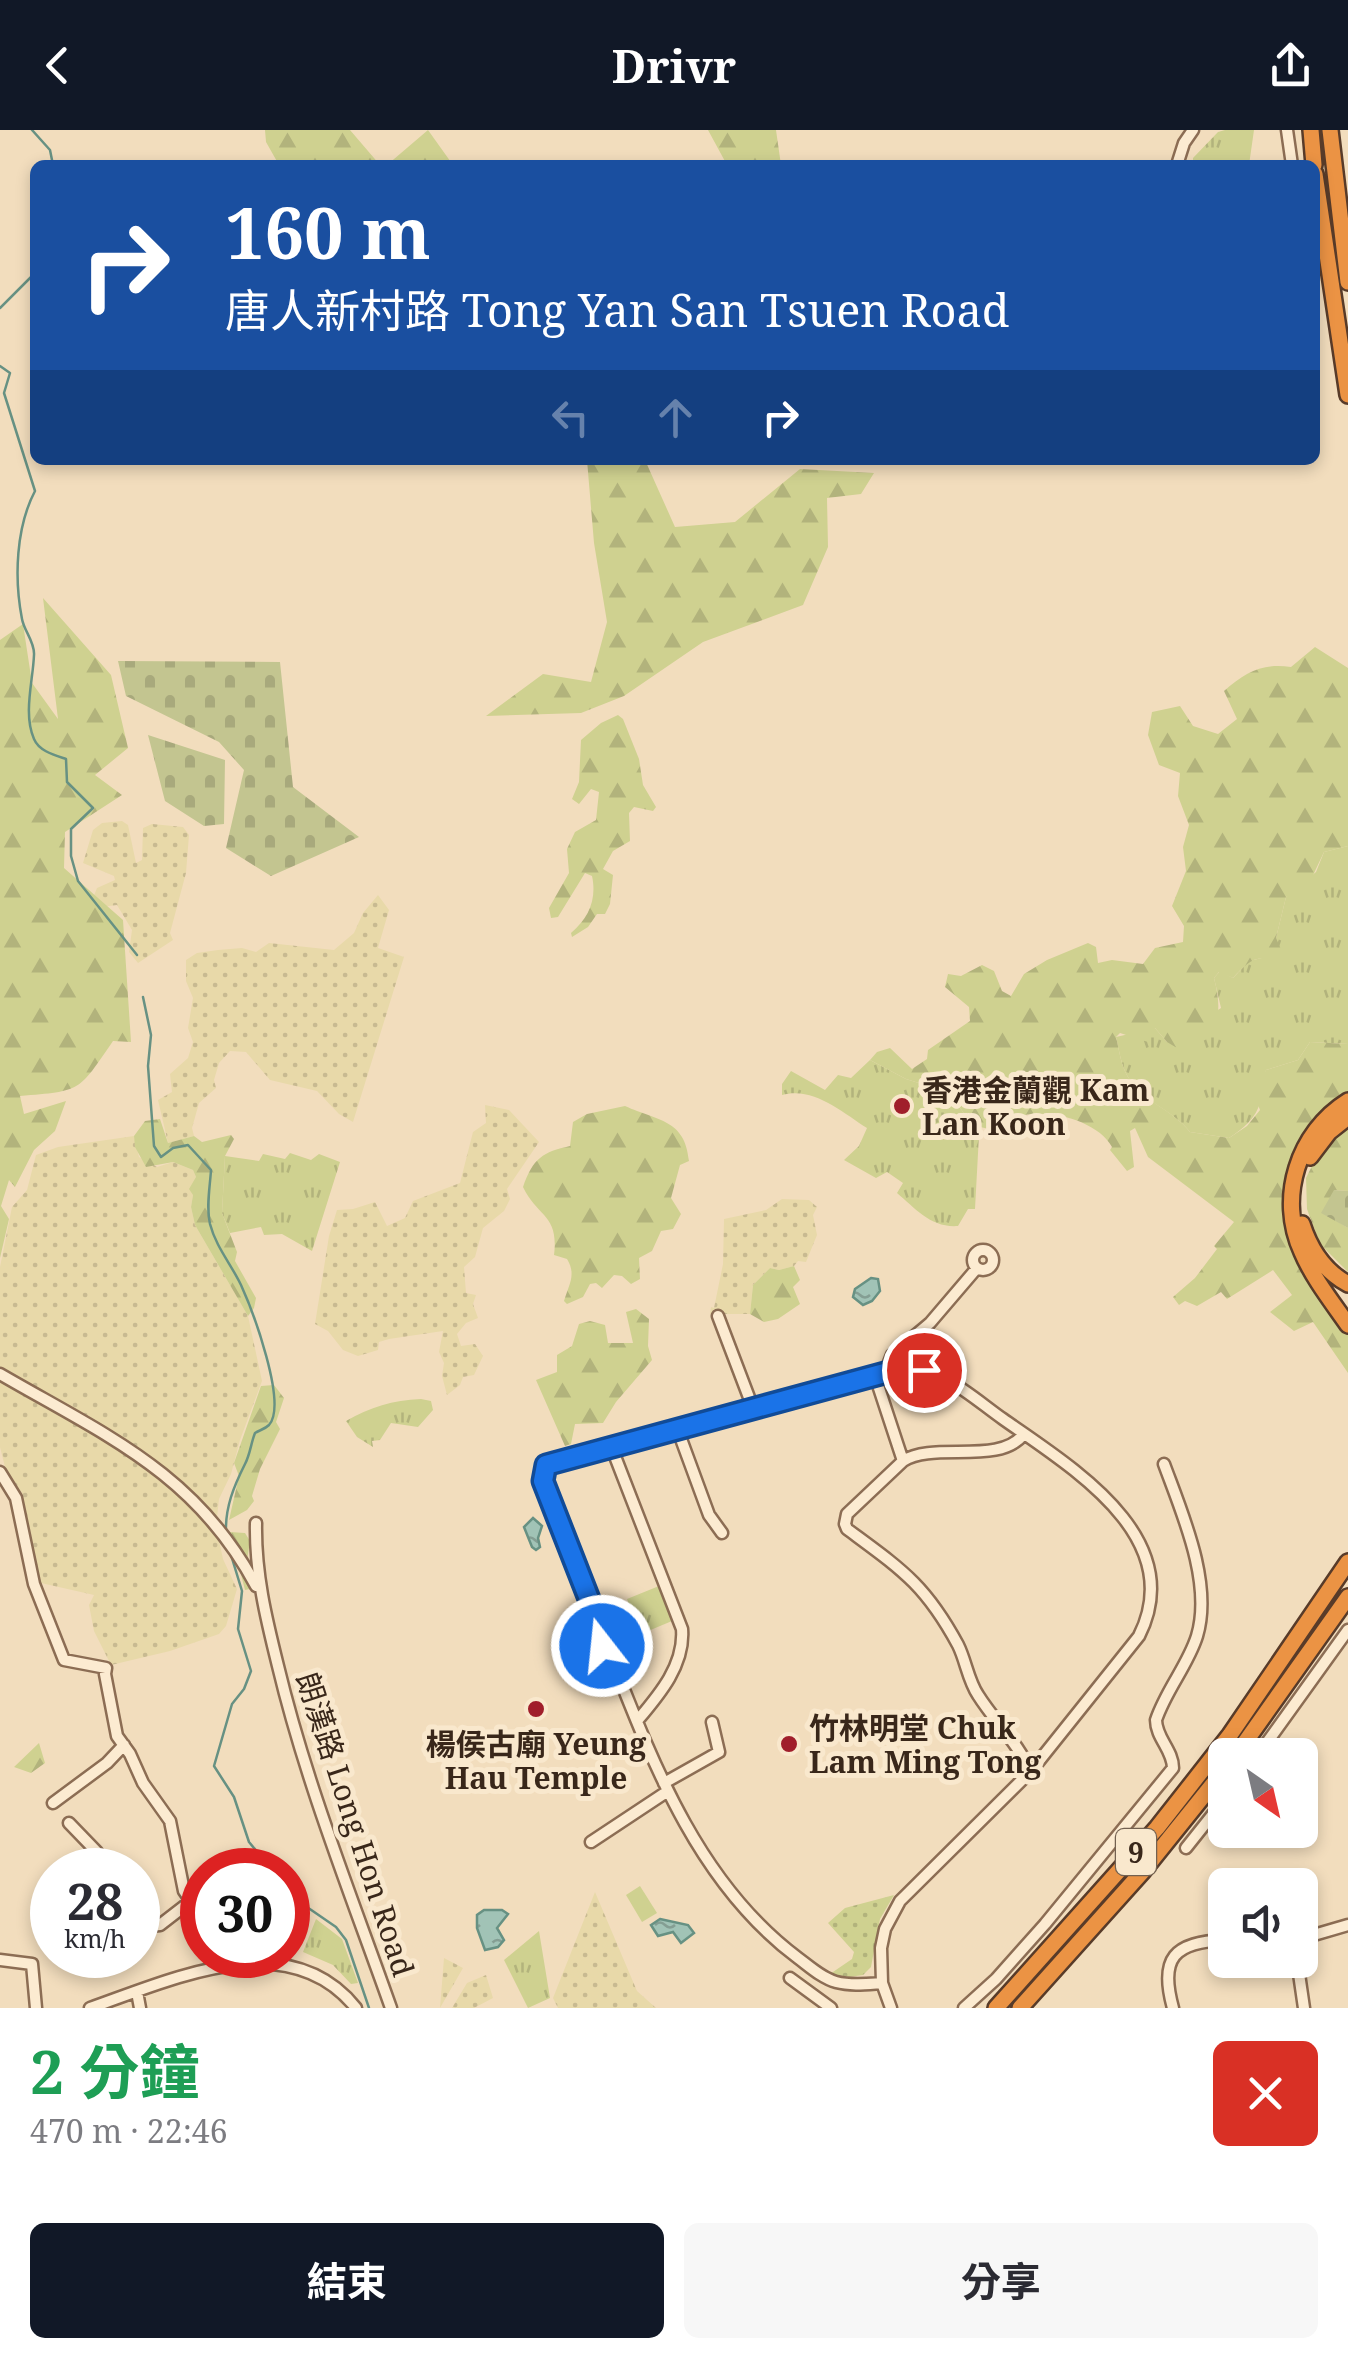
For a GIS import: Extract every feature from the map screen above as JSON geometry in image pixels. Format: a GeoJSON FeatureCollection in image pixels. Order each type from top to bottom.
{"type":"FeatureCollection","features":[{"type":"Feature","properties":{"kind":"highway"},"geometry":{"type":"LineString","coordinates":[[1311,130],[1314,160]]}},
{"type":"Feature","properties":{"kind":"highway"},"geometry":{"type":"LineString","coordinates":[[1330,130],[1348,282]]}},
{"type":"Feature","properties":{"kind":"highway"},"geometry":{"type":"LineString","coordinates":[[1320,207],[1348,394]]}},
{"type":"Feature","properties":{"kind":"highway"},"geometry":{"type":"LineString","coordinates":[[1348,1100],[1325,1119],[1302,1152],[1295,1171],[1291,1211],[1300,1250],[1348,1325]]}},
{"type":"Feature","properties":{"kind":"highway"},"geometry":{"type":"LineString","coordinates":[[1348,1117],[1329,1132],[1311,1155],[1300,1198],[1308,1241],[1326,1267],[1348,1284]]}},
{"type":"Feature","properties":{"kind":"highway","name":"9"},"geometry":{"type":"LineString","coordinates":[[996,2008],[1082,1914],[1193,1782],[1255,1700],[1348,1562]]}},
{"type":"Feature","properties":{"kind":"highway"},"geometry":{"type":"LineString","coordinates":[[1248,1738],[1348,1597]]}},
{"type":"Feature","properties":{"kind":"highway","name":"9"},"geometry":{"type":"LineString","coordinates":[[1020,2008],[1144,1871],[1208,1790]]}},
{"type":"Feature","properties":{"kind":"street"},"geometry":{"type":"LineString","coordinates":[[1179,160],[1193,130]]}},
{"type":"Feature","properties":{"kind":"street"},"geometry":{"type":"LineString","coordinates":[[1287,130],[1291,160]]}},
{"type":"Feature","properties":{"kind":"street"},"geometry":{"type":"LineString","coordinates":[[903,1461],[880,1375],[892,1355],[930,1322],[977,1268]]}},
{"type":"Feature","properties":{"kind":"street"},"geometry":{"type":"LineString","coordinates":[[718,1316],[754,1408]]}},
{"type":"Feature","properties":{"kind":"street"},"geometry":{"type":"LineString","coordinates":[[882,1983],[851,1984],[828,1979],[774,1939],[712,1868],[687,1830],[636,1721],[543,1481],[546,1465],[910,1368],[937,1374],[1073,1469],[1112,1506],[1142,1547],[1151,1583],[1147,1618],[1134,1644],[1031,1771],[900,1902],[882,1939],[882,1983],[891,2008]]}},
{"type":"Feature","properties":{"kind":"street","name":"朗漢路 Long Hon Road"},"geometry":{"type":"LineString","coordinates":[[0,1374],[143,1456],[184,1489],[222,1532],[261,1596]]}},
{"type":"Feature","properties":{"kind":"street"},"geometry":{"type":"LineString","coordinates":[[677,1428],[708,1515],[722,1533]]}},
{"type":"Feature","properties":{"kind":"street"},"geometry":{"type":"LineString","coordinates":[[1024,1434],[1017,1442],[1006,1445],[966,1452],[921,1453],[903,1461],[848,1514],[845,1524],[924,1590],[958,1645],[977,1694],[1018,1746],[1031,1771]]}},
{"type":"Feature","properties":{"kind":"street"},"geometry":{"type":"LineString","coordinates":[[611,1446],[682,1629],[684,1648],[662,1692],[636,1721]]}},
{"type":"Feature","properties":{"kind":"street"},"geometry":{"type":"LineString","coordinates":[[964,2008],[996,1979],[1044,1924],[1172,1768],[1156,1720],[1196,1638],[1200,1604],[1191,1539],[1164,1464]]}},
{"type":"Feature","properties":{"kind":"street"},"geometry":{"type":"LineString","coordinates":[[0,1472],[16,1498],[34,1584],[64,1660],[106,1668],[104,1674],[118,1736],[142,1783],[170,1821],[180,1871]]}},
{"type":"Feature","properties":{"kind":"street","name":"朗漢路 Long Hon Road"},"geometry":{"type":"LineString","coordinates":[[256,1523],[257,1578],[288,1708],[334,1855],[392,2008]]}},
{"type":"Feature","properties":{"kind":"street"},"geometry":{"type":"LineString","coordinates":[[1270,1738],[1348,1630]]}},
{"type":"Feature","properties":{"kind":"street"},"geometry":{"type":"LineString","coordinates":[[587,1654],[607,1645]]}},
{"type":"Feature","properties":{"kind":"street"},"geometry":{"type":"LineString","coordinates":[[591,1842],[719,1752],[712,1722]]}},
{"type":"Feature","properties":{"kind":"street"},"geometry":{"type":"LineString","coordinates":[[53,1803],[124,1745]]}},
{"type":"Feature","properties":{"kind":"street"},"geometry":{"type":"LineString","coordinates":[[1186,1848],[1208,1820]]}},
{"type":"Feature","properties":{"kind":"street"},"geometry":{"type":"LineString","coordinates":[[69,1823],[93,1848]]}},
{"type":"Feature","properties":{"kind":"street"},"geometry":{"type":"LineString","coordinates":[[1318,1934],[1348,1925]]}},
{"type":"Feature","properties":{"kind":"street"},"geometry":{"type":"LineString","coordinates":[[1173,2008],[1166,1980],[1170,1962],[1190,1944],[1208,1942]]}},
{"type":"Feature","properties":{"kind":"street"},"geometry":{"type":"LineString","coordinates":[[0,1960],[32,1964],[36,2008]]}},
{"type":"Feature","properties":{"kind":"street"},"geometry":{"type":"LineString","coordinates":[[310,1971],[332,1982],[356,2008]]}},
{"type":"Feature","properties":{"kind":"street"},"geometry":{"type":"LineString","coordinates":[[90,2008],[184,1978]]}},
{"type":"Feature","properties":{"kind":"street"},"geometry":{"type":"LineString","coordinates":[[790,1978],[831,2008]]}},
{"type":"Feature","properties":{"kind":"street"},"geometry":{"type":"LineString","coordinates":[[1300,1978],[1304,2008]]}},
{"type":"Feature","properties":{"kind":"street"},"geometry":{"type":"LineString","coordinates":[[136,1992],[140,2008]]}},
{"type":"Feature","properties":{"kind":"shaded area"},"geometry":{"type":"Polygon","coordinates":[[[122,821],[128,825],[136,863],[142,860],[143,828],[152,824],[183,827],[189,835],[186,873],[170,933],[173,940],[138,963],[129,952],[132,930],[117,905],[101,907],[93,898],[97,888],[115,880],[114,876],[83,863],[93,830],[102,823],[122,821]]]}},
{"type":"Feature","properties":{"kind":"shaded area"},"geometry":{"type":"Polygon","coordinates":[[[378,895],[389,910],[378,948],[404,957],[353,1122],[339,1114],[317,1091],[270,1080],[246,1052],[230,1051],[219,1063],[216,1088],[199,1103],[192,1128],[194,1136],[168,1143],[158,1100],[172,1092],[170,1074],[188,1058],[193,1042],[188,1028],[193,998],[186,981],[186,960],[197,953],[218,950],[242,948],[256,952],[269,943],[334,950],[354,933],[363,913],[378,895]]]}},
{"type":"Feature","properties":{"kind":"shaded area"},"geometry":{"type":"Polygon","coordinates":[[[485,1105],[509,1110],[539,1142],[507,1189],[510,1199],[504,1211],[483,1228],[475,1257],[464,1267],[466,1293],[476,1295],[473,1304],[478,1318],[466,1323],[457,1334],[461,1346],[475,1344],[483,1356],[474,1375],[463,1377],[460,1385],[447,1395],[439,1352],[443,1331],[389,1339],[379,1342],[378,1350],[358,1356],[343,1350],[328,1331],[315,1324],[337,1210],[375,1202],[387,1226],[405,1218],[413,1201],[460,1183],[473,1132],[486,1123],[485,1105]]]}},
{"type":"Feature","properties":{"kind":"shaded area"},"geometry":{"type":"Polygon","coordinates":[[[134,1136],[139,1157],[157,1167],[173,1162],[193,1170],[196,1177],[191,1207],[195,1225],[248,1316],[262,1381],[219,1499],[216,1527],[223,1559],[237,1589],[226,1626],[219,1634],[170,1651],[111,1665],[94,1631],[89,1605],[94,1595],[41,1583],[31,1555],[22,1493],[6,1471],[0,1447],[0,1267],[12,1207],[27,1190],[36,1155],[58,1147],[134,1136]]]}},
{"type":"Feature","properties":{"kind":"shaded area"},"geometry":{"type":"Polygon","coordinates":[[[782,1199],[809,1200],[817,1207],[813,1215],[817,1235],[806,1262],[798,1261],[779,1270],[770,1268],[753,1285],[750,1314],[710,1314],[723,1264],[724,1219],[766,1210],[782,1199]]]}},
{"type":"Feature","properties":{"kind":"shaded area"},"geometry":{"type":"Polygon","coordinates":[[[595,1892],[637,1991],[656,2008],[558,2008],[553,1998],[595,1892]]]}},
{"type":"Feature","properties":{"kind":"shaded area"},"geometry":{"type":"Polygon","coordinates":[[[444,1958],[463,1968],[440,2008],[444,1958]]]}},
{"type":"Feature","properties":{"kind":"shaded area"},"geometry":{"type":"Polygon","coordinates":[[[486,1975],[493,1998],[474,2008],[452,2008],[467,1983],[486,1975]]]}},
{"type":"Feature","properties":{"kind":"green space"},"geometry":{"type":"Polygon","coordinates":[[[265,130],[350,130],[376,160],[276,160],[266,142],[265,130]]]}},
{"type":"Feature","properties":{"kind":"green space"},"geometry":{"type":"Polygon","coordinates":[[[428,130],[449,160],[393,160],[428,130]]]}},
{"type":"Feature","properties":{"kind":"green space"},"geometry":{"type":"Polygon","coordinates":[[[708,130],[776,130],[780,160],[724,160],[708,130]]]}},
{"type":"Feature","properties":{"kind":"green space"},"geometry":{"type":"Polygon","coordinates":[[[1254,130],[1250,160],[1193,160],[1218,132],[1254,130]]]}},
{"type":"Feature","properties":{"kind":"green space"},"geometry":{"type":"Polygon","coordinates":[[[587,465],[647,465],[675,527],[735,522],[800,469],[874,473],[861,494],[827,498],[828,547],[803,605],[703,642],[624,696],[581,713],[486,716],[543,674],[591,682],[607,622],[594,543],[587,465]]]}},
{"type":"Feature","properties":{"kind":"green space"},"geometry":{"type":"Polygon","coordinates":[[[43,598],[111,675],[128,748],[95,775],[122,795],[65,832],[64,868],[123,920],[131,1042],[113,1041],[77,1086],[20,1096],[24,1114],[66,1101],[55,1131],[34,1150],[15,1187],[9,1180],[1,1206],[9,1219],[0,1258],[0,640],[23,624],[32,683],[58,719],[43,598]]]}},
{"type":"Feature","properties":{"kind":"green space"},"geometry":{"type":"Polygon","coordinates":[[[1315,647],[1348,668],[1348,846],[1324,852],[1307,888],[1286,897],[1276,938],[1283,954],[1277,962],[1257,959],[1233,978],[1219,972],[1214,978],[1218,1013],[1204,1037],[1182,1051],[1155,1028],[1148,1042],[1120,1033],[1116,1037],[1126,1073],[1142,1093],[1190,1132],[1229,1138],[1247,1126],[1260,1110],[1255,1097],[1266,1070],[1298,1060],[1310,1042],[1348,1044],[1348,1099],[1318,1119],[1289,1193],[1324,1301],[1348,1333],[1348,1373],[1313,1322],[1294,1331],[1270,1312],[1292,1295],[1273,1270],[1227,1299],[1221,1292],[1197,1306],[1185,1301],[1179,1305],[1173,1297],[1195,1278],[1234,1222],[1148,1157],[1135,1128],[1130,1131],[1134,1167],[1127,1171],[1105,1138],[1070,1118],[1029,1114],[1017,1117],[1013,1134],[980,1127],[979,1135],[956,1102],[938,1089],[906,1079],[870,1060],[877,1052],[890,1048],[912,1069],[927,1059],[928,1050],[970,1021],[969,1007],[945,987],[948,974],[961,976],[982,965],[994,971],[1002,991],[1011,996],[1024,974],[1088,943],[1096,947],[1098,963],[1112,960],[1143,964],[1155,948],[1183,942],[1184,926],[1172,906],[1186,871],[1183,847],[1189,825],[1178,796],[1180,773],[1159,765],[1148,735],[1152,712],[1180,706],[1193,726],[1218,734],[1237,719],[1224,691],[1255,670],[1291,667],[1315,647]]]}},
{"type":"Feature","properties":{"kind":"green space"},"geometry":{"type":"Polygon","coordinates":[[[118,661],[280,662],[293,787],[359,837],[271,876],[226,848],[244,770],[219,742],[126,696],[118,661]]]}},
{"type":"Feature","properties":{"kind":"green space"},"geometry":{"type":"Polygon","coordinates":[[[618,715],[639,759],[643,785],[656,807],[653,811],[634,807],[629,813],[630,841],[613,851],[603,869],[613,875],[610,904],[605,914],[597,914],[588,927],[572,937],[590,908],[592,876],[585,873],[558,917],[551,918],[549,908],[569,873],[567,849],[575,832],[596,820],[599,792],[591,789],[579,804],[572,799],[579,782],[581,740],[618,715]]]}},
{"type":"Feature","properties":{"kind":"green space"},"geometry":{"type":"Polygon","coordinates":[[[148,735],[225,760],[224,824],[204,826],[165,801],[148,735]]]}},
{"type":"Feature","properties":{"kind":"green space"},"geometry":{"type":"Polygon","coordinates":[[[1348,846],[1348,1044],[1310,1042],[1298,1060],[1266,1070],[1258,1109],[1229,1138],[1190,1132],[1134,1086],[1124,1068],[1116,1037],[1155,1028],[1167,1042],[1221,1008],[1214,978],[1220,971],[1233,978],[1249,961],[1266,957],[1276,938],[1286,897],[1316,872],[1324,852],[1348,846]]]}},
{"type":"Feature","properties":{"kind":"green space"},"geometry":{"type":"Polygon","coordinates":[[[870,1060],[906,1079],[938,1089],[956,1102],[979,1135],[975,1209],[968,1209],[958,1226],[932,1221],[918,1211],[897,1193],[903,1183],[887,1172],[876,1178],[844,1160],[859,1146],[867,1128],[816,1097],[782,1095],[782,1084],[791,1071],[825,1090],[838,1075],[851,1078],[870,1060]]]}},
{"type":"Feature","properties":{"kind":"green space"},"geometry":{"type":"Polygon","coordinates":[[[625,1106],[668,1123],[682,1137],[689,1161],[680,1165],[671,1198],[681,1214],[673,1229],[661,1231],[652,1251],[639,1258],[640,1279],[631,1284],[614,1275],[602,1288],[590,1284],[583,1297],[567,1304],[564,1301],[571,1280],[570,1265],[567,1259],[554,1255],[550,1224],[523,1187],[540,1158],[570,1146],[573,1122],[587,1114],[625,1106]]]}},
{"type":"Feature","properties":{"kind":"green space"},"geometry":{"type":"Polygon","coordinates":[[[160,1119],[168,1143],[194,1136],[202,1142],[231,1135],[234,1139],[225,1156],[222,1213],[237,1252],[235,1261],[256,1298],[248,1316],[195,1225],[189,1189],[196,1177],[193,1170],[173,1162],[146,1167],[135,1147],[134,1136],[145,1121],[160,1119]]]}},
{"type":"Feature","properties":{"kind":"green space"},"geometry":{"type":"Polygon","coordinates":[[[1348,1123],[1348,1191],[1334,1190],[1335,1220],[1348,1228],[1348,1272],[1320,1244],[1307,1209],[1306,1178],[1320,1150],[1348,1123]]]}},
{"type":"Feature","properties":{"kind":"green space"},"geometry":{"type":"Polygon","coordinates":[[[290,1153],[311,1160],[319,1154],[340,1162],[312,1251],[282,1234],[264,1235],[261,1227],[230,1233],[222,1213],[225,1156],[259,1161],[263,1154],[285,1159],[290,1153]]]}},
{"type":"Feature","properties":{"kind":"green space"},"geometry":{"type":"Polygon","coordinates":[[[1334,1190],[1348,1191],[1348,1228],[1321,1213],[1334,1190]]]}},
{"type":"Feature","properties":{"kind":"green space"},"geometry":{"type":"Polygon","coordinates":[[[794,1266],[800,1280],[793,1287],[800,1304],[778,1319],[764,1322],[750,1314],[753,1285],[770,1268],[794,1266]]]}},
{"type":"Feature","properties":{"kind":"green space"},"geometry":{"type":"Polygon","coordinates":[[[636,1309],[649,1319],[652,1360],[603,1423],[575,1424],[571,1444],[565,1446],[536,1380],[557,1372],[557,1355],[572,1346],[579,1324],[590,1321],[605,1325],[608,1343],[633,1343],[626,1312],[636,1309]]]}},
{"type":"Feature","properties":{"kind":"green space"},"geometry":{"type":"Polygon","coordinates":[[[274,1385],[284,1398],[276,1422],[280,1429],[260,1469],[254,1501],[229,1520],[239,1476],[234,1463],[261,1386],[274,1385]]]}},
{"type":"Feature","properties":{"kind":"green space"},"geometry":{"type":"Polygon","coordinates":[[[431,1401],[433,1410],[418,1427],[391,1423],[380,1440],[372,1441],[373,1447],[357,1437],[346,1421],[382,1405],[431,1401]]]}},
{"type":"Feature","properties":{"kind":"green space"},"geometry":{"type":"Polygon","coordinates":[[[230,1532],[245,1533],[250,1541],[247,1561],[252,1568],[254,1588],[245,1590],[230,1532]]]}},
{"type":"Feature","properties":{"kind":"green space"},"geometry":{"type":"Polygon","coordinates":[[[659,1586],[672,1621],[641,1634],[627,1599],[659,1586]]]}},
{"type":"Feature","properties":{"kind":"green space"},"geometry":{"type":"Polygon","coordinates":[[[39,1743],[45,1763],[31,1773],[14,1767],[39,1743]]]}},
{"type":"Feature","properties":{"kind":"green space"},"geometry":{"type":"Polygon","coordinates":[[[640,1886],[657,1913],[642,1922],[626,1895],[640,1886]]]}},
{"type":"Feature","properties":{"kind":"green space"},"geometry":{"type":"Polygon","coordinates":[[[894,1895],[880,1919],[871,1967],[863,1975],[830,1974],[852,1959],[854,1952],[828,1923],[845,1908],[894,1895]]]}},
{"type":"Feature","properties":{"kind":"green space"},"geometry":{"type":"Polygon","coordinates":[[[316,1919],[342,1939],[358,1983],[351,1984],[333,1965],[310,1955],[310,1934],[316,1919]]]}},
{"type":"Feature","properties":{"kind":"green space"},"geometry":{"type":"Polygon","coordinates":[[[539,1931],[550,1998],[528,2008],[504,1960],[539,1931]]]}},
{"type":"Feature","properties":{"kind":"water"},"geometry":{"type":"Polygon","coordinates":[[[871,1278],[878,1279],[880,1291],[863,1305],[853,1297],[855,1289],[871,1278]]]}},
{"type":"Feature","properties":{"kind":"water"},"geometry":{"type":"Polygon","coordinates":[[[533,1518],[542,1526],[540,1547],[536,1550],[524,1527],[533,1518]]]}},
{"type":"Feature","properties":{"kind":"water"},"geometry":{"type":"Polygon","coordinates":[[[484,1910],[508,1914],[497,1928],[504,1940],[498,1947],[485,1950],[477,1928],[477,1915],[484,1910]]]}},
{"type":"Feature","properties":{"kind":"water"},"geometry":{"type":"Polygon","coordinates":[[[660,1919],[688,1925],[694,1933],[681,1943],[673,1932],[658,1936],[651,1925],[660,1919]]]}},
{"type":"Feature","properties":{"kind":"waterway"},"geometry":{"type":"LineString","coordinates":[[32,130],[50,150],[52,160]]}},
{"type":"Feature","properties":{"kind":"waterway"},"geometry":{"type":"LineString","coordinates":[[0,308],[30,278]]}},
{"type":"Feature","properties":{"kind":"waterway"},"geometry":{"type":"LineString","coordinates":[[0,366],[10,373],[4,393],[35,491],[20,537],[18,570],[22,619],[34,650],[31,729],[39,747],[66,759],[67,782],[93,808],[71,829],[71,856],[78,881],[137,955]]}},
{"type":"Feature","properties":{"kind":"waterway"},"geometry":{"type":"LineString","coordinates":[[143,997],[151,1035],[148,1066],[154,1146],[161,1157],[173,1148],[188,1145],[211,1170],[210,1224],[246,1297],[271,1378],[274,1414],[269,1425],[255,1433],[231,1497],[226,1533]]}},
{"type":"Feature","properties":{"kind":"waterway"},"geometry":{"type":"LineString","coordinates":[[231,1555],[242,1591],[238,1629],[251,1671],[232,1704],[214,1766],[234,1797],[254,1848]]}},
{"type":"Feature","properties":{"kind":"waterway"},"geometry":{"type":"LineString","coordinates":[[310,1909],[336,1927],[346,1940],[369,2008]]}},
{"type":"Feature","properties":{"kind":"place","name":"香港金蘭觀 Kam Lan Koon"},"geometry":{"type":"Point","coordinates":[902,1106]}},
{"type":"Feature","properties":{"kind":"place","name":"楊侯古廟 Yeung Hau Temple"},"geometry":{"type":"Point","coordinates":[536,1709]}},
{"type":"Feature","properties":{"kind":"place","name":"竹林明堂 Chuk Lam Ming Tong"},"geometry":{"type":"Point","coordinates":[789,1744]}},
{"type":"Feature","properties":{"kind":"route"},"geometry":{"type":"LineString","coordinates":[[602,1646],[607,1645],[543,1481],[546,1465],[903,1368],[924,1370]]}}]}
